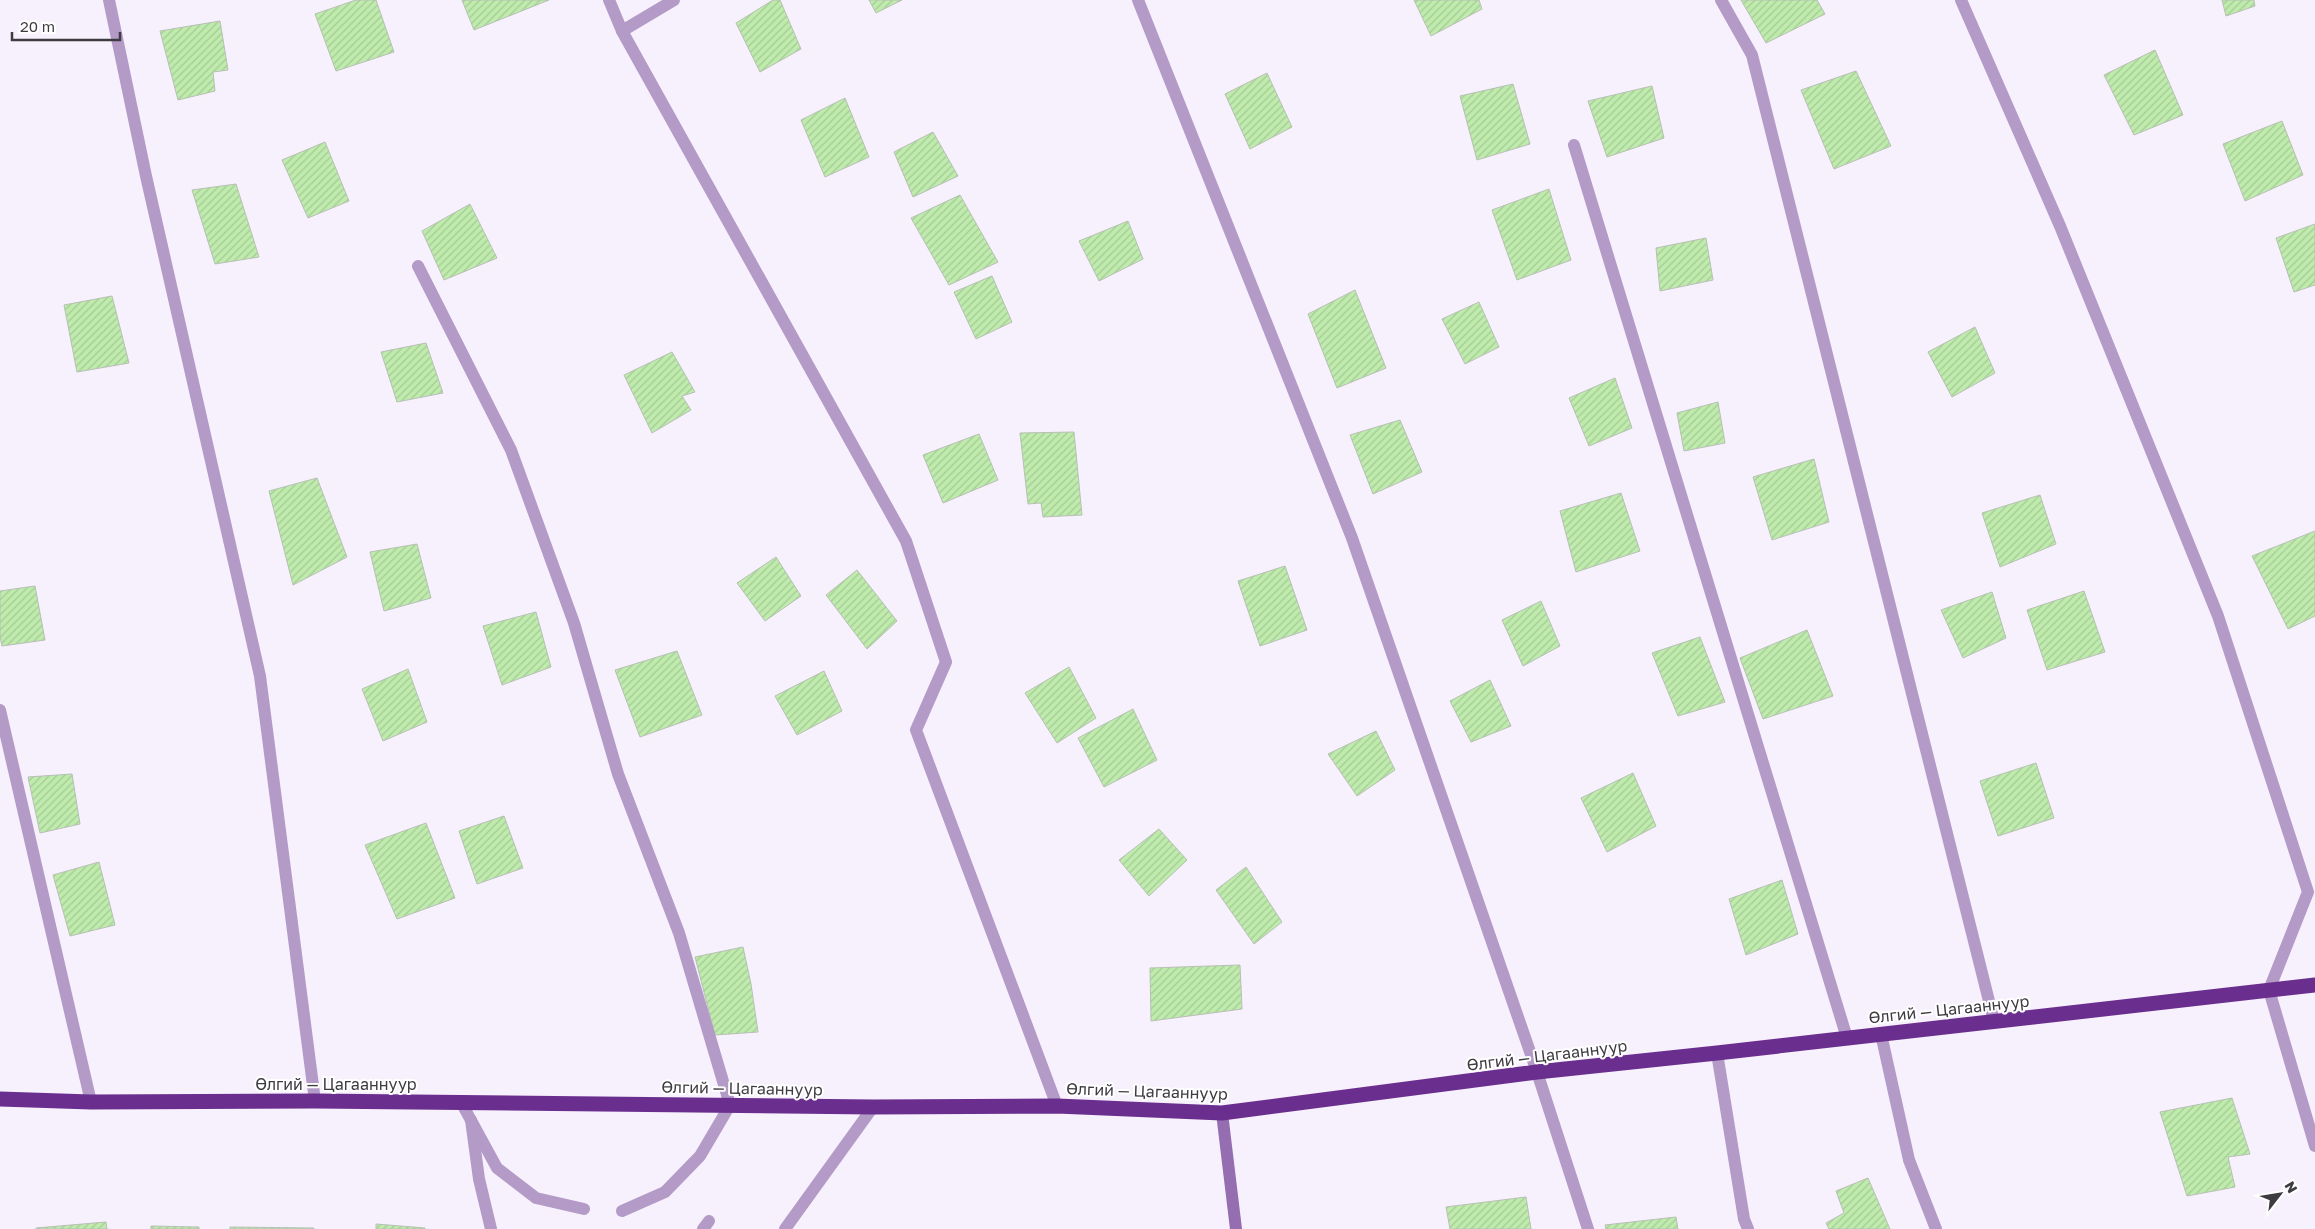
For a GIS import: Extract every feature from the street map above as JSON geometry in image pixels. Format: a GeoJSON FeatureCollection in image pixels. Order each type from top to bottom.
{"type":"FeatureCollection","features":[{"type":"Feature","properties":{"kind":"highway","name":"Өлгий — Цагааннуур"},"geometry":{"type":"LineString","coordinates":[[0,1099],[91,1102],[315,1100],[873,1107],[1057,1106],[1222,1113],[1537,1072],[1717,1054],[2315,984]]}},
{"type":"Feature","properties":{"kind":"street"},"geometry":{"type":"LineString","coordinates":[[109,0],[148,186],[260,676],[315,1100]]}},
{"type":"Feature","properties":{"kind":"street"},"geometry":{"type":"LineString","coordinates":[[609,0],[622,31],[906,541],[946,662],[916,730],[1057,1106]]}},
{"type":"Feature","properties":{"kind":"street"},"geometry":{"type":"LineString","coordinates":[[622,31],[674,0]]}},
{"type":"Feature","properties":{"kind":"street"},"geometry":{"type":"LineString","coordinates":[[1138,0],[1352,538],[1537,1072],[1588,1229]]}},
{"type":"Feature","properties":{"kind":"street"},"geometry":{"type":"LineString","coordinates":[[1721,0],[1752,55],[1994,1021]]}},
{"type":"Feature","properties":{"kind":"street"},"geometry":{"type":"LineString","coordinates":[[1961,0],[2060,226],[2218,616],[2311,890],[2269,990],[2315,1146]]}},
{"type":"Feature","properties":{"kind":"street"},"geometry":{"type":"LineString","coordinates":[[1574,145],[1847,1038]]}},
{"type":"Feature","properties":{"kind":"street"},"geometry":{"type":"LineString","coordinates":[[418,266],[511,450],[574,623],[618,774],[679,933],[730,1105],[700,1156],[665,1192],[622,1211]]}},
{"type":"Feature","properties":{"kind":"street"},"geometry":{"type":"LineString","coordinates":[[0,710],[91,1102]]}},
{"type":"Feature","properties":{"kind":"street"},"geometry":{"type":"LineString","coordinates":[[1881,1034],[1909,1160],[1936,1229]]}},
{"type":"Feature","properties":{"kind":"street"},"geometry":{"type":"LineString","coordinates":[[1717,1054],[1744,1219],[1748,1229]]}},
{"type":"Feature","properties":{"kind":"street"},"geometry":{"type":"LineString","coordinates":[[461,1102],[497,1168],[536,1198],[584,1210]]}},
{"type":"Feature","properties":{"kind":"street"},"geometry":{"type":"LineString","coordinates":[[786,1229],[873,1107]]}},
{"type":"Feature","properties":{"kind":"street"},"geometry":{"type":"LineString","coordinates":[[1222,1113],[1236,1229]]}},
{"type":"Feature","properties":{"kind":"street"},"geometry":{"type":"LineString","coordinates":[[471,1120],[480,1179],[491,1229]]}},
{"type":"Feature","properties":{"kind":"building"},"geometry":{"type":"Polygon","coordinates":[[[356,0],[376,0],[394,52],[336,71],[315,14],[356,0]]]}},
{"type":"Feature","properties":{"kind":"building"},"geometry":{"type":"Polygon","coordinates":[[[462,0],[549,0],[474,30],[462,0]]]}},
{"type":"Feature","properties":{"kind":"building"},"geometry":{"type":"Polygon","coordinates":[[[773,0],[780,0],[801,49],[760,72],[736,23],[773,0]]]}},
{"type":"Feature","properties":{"kind":"building"},"geometry":{"type":"Polygon","coordinates":[[[869,0],[902,0],[876,13],[869,0]]]}},
{"type":"Feature","properties":{"kind":"building"},"geometry":{"type":"Polygon","coordinates":[[[1414,0],[1479,0],[1482,9],[1431,36],[1414,0]]]}},
{"type":"Feature","properties":{"kind":"building"},"geometry":{"type":"Polygon","coordinates":[[[1741,0],[1817,0],[1825,14],[1766,43],[1741,0]]]}},
{"type":"Feature","properties":{"kind":"building"},"geometry":{"type":"Polygon","coordinates":[[[2222,0],[2254,0],[2255,6],[2226,16],[2222,0]]]}},
{"type":"Feature","properties":{"kind":"building"},"geometry":{"type":"Polygon","coordinates":[[[220,21],[228,70],[213,72],[215,91],[178,100],[160,31],[220,21]]]}},
{"type":"Feature","properties":{"kind":"building"},"geometry":{"type":"Polygon","coordinates":[[[2155,50],[2183,115],[2134,135],[2104,75],[2155,50]]]}},
{"type":"Feature","properties":{"kind":"building"},"geometry":{"type":"Polygon","coordinates":[[[1856,71],[1891,146],[1834,169],[1801,90],[1856,71]]]}},
{"type":"Feature","properties":{"kind":"building"},"geometry":{"type":"Polygon","coordinates":[[[1267,73],[1292,127],[1250,149],[1225,94],[1267,73]]]}},
{"type":"Feature","properties":{"kind":"building"},"geometry":{"type":"Polygon","coordinates":[[[1513,84],[1530,144],[1477,160],[1460,96],[1513,84]]]}},
{"type":"Feature","properties":{"kind":"building"},"geometry":{"type":"Polygon","coordinates":[[[1652,86],[1664,138],[1607,157],[1588,101],[1652,86]]]}},
{"type":"Feature","properties":{"kind":"building"},"geometry":{"type":"Polygon","coordinates":[[[845,98],[869,157],[825,177],[801,120],[845,98]]]}},
{"type":"Feature","properties":{"kind":"building"},"geometry":{"type":"Polygon","coordinates":[[[2282,121],[2303,175],[2245,201],[2223,144],[2282,121]]]}},
{"type":"Feature","properties":{"kind":"building"},"geometry":{"type":"Polygon","coordinates":[[[933,132],[958,176],[913,197],[894,152],[933,132]]]}},
{"type":"Feature","properties":{"kind":"building"},"geometry":{"type":"Polygon","coordinates":[[[325,142],[349,201],[308,218],[282,160],[325,142]]]}},
{"type":"Feature","properties":{"kind":"building"},"geometry":{"type":"Polygon","coordinates":[[[236,184],[259,257],[215,264],[192,190],[236,184]]]}},
{"type":"Feature","properties":{"kind":"building"},"geometry":{"type":"Polygon","coordinates":[[[1549,189],[1571,260],[1517,280],[1492,210],[1549,189]]]}},
{"type":"Feature","properties":{"kind":"building"},"geometry":{"type":"Polygon","coordinates":[[[960,195],[998,262],[949,285],[911,218],[960,195]]]}},
{"type":"Feature","properties":{"kind":"building"},"geometry":{"type":"Polygon","coordinates":[[[470,204],[497,258],[444,280],[422,231],[470,204]]]}},
{"type":"Feature","properties":{"kind":"building"},"geometry":{"type":"Polygon","coordinates":[[[1128,221],[1143,259],[1099,281],[1079,241],[1128,221]]]}},
{"type":"Feature","properties":{"kind":"building"},"geometry":{"type":"Polygon","coordinates":[[[2315,224],[2315,285],[2294,292],[2276,238],[2315,224]]]}},
{"type":"Feature","properties":{"kind":"building"},"geometry":{"type":"Polygon","coordinates":[[[1706,238],[1713,280],[1660,291],[1656,248],[1706,238]]]}},
{"type":"Feature","properties":{"kind":"building"},"geometry":{"type":"Polygon","coordinates":[[[992,276],[1012,322],[976,339],[954,292],[992,276]]]}},
{"type":"Feature","properties":{"kind":"building"},"geometry":{"type":"Polygon","coordinates":[[[1355,290],[1386,368],[1337,388],[1308,314],[1355,290]]]}},
{"type":"Feature","properties":{"kind":"building"},"geometry":{"type":"Polygon","coordinates":[[[112,296],[129,363],[77,372],[64,305],[112,296]]]}},
{"type":"Feature","properties":{"kind":"building"},"geometry":{"type":"Polygon","coordinates":[[[1479,302],[1499,347],[1465,364],[1442,319],[1479,302]]]}},
{"type":"Feature","properties":{"kind":"building"},"geometry":{"type":"Polygon","coordinates":[[[1975,327],[1995,373],[1952,397],[1928,352],[1975,327]]]}},
{"type":"Feature","properties":{"kind":"building"},"geometry":{"type":"Polygon","coordinates":[[[426,343],[443,393],[397,402],[381,352],[426,343]]]}},
{"type":"Feature","properties":{"kind":"building"},"geometry":{"type":"Polygon","coordinates":[[[672,352],[695,392],[682,396],[691,410],[652,433],[624,375],[672,352]]]}},
{"type":"Feature","properties":{"kind":"building"},"geometry":{"type":"Polygon","coordinates":[[[1615,378],[1632,428],[1589,446],[1569,398],[1615,378]]]}},
{"type":"Feature","properties":{"kind":"building"},"geometry":{"type":"Polygon","coordinates":[[[1718,402],[1725,443],[1684,451],[1677,413],[1718,402]]]}},
{"type":"Feature","properties":{"kind":"building"},"geometry":{"type":"Polygon","coordinates":[[[1400,420],[1422,472],[1373,494],[1350,435],[1400,420]]]}},
{"type":"Feature","properties":{"kind":"building"},"geometry":{"type":"Polygon","coordinates":[[[1074,432],[1082,515],[1043,517],[1041,503],[1028,504],[1020,433],[1074,432]]]}},
{"type":"Feature","properties":{"kind":"building"},"geometry":{"type":"Polygon","coordinates":[[[979,434],[998,480],[943,503],[923,455],[979,434]]]}},
{"type":"Feature","properties":{"kind":"building"},"geometry":{"type":"Polygon","coordinates":[[[1814,459],[1829,522],[1772,540],[1753,477],[1814,459]]]}},
{"type":"Feature","properties":{"kind":"building"},"geometry":{"type":"Polygon","coordinates":[[[317,478],[347,557],[293,585],[269,491],[317,478]]]}},
{"type":"Feature","properties":{"kind":"building"},"geometry":{"type":"Polygon","coordinates":[[[1621,493],[1640,551],[1576,572],[1560,511],[1621,493]]]}},
{"type":"Feature","properties":{"kind":"building"},"geometry":{"type":"Polygon","coordinates":[[[2040,495],[2056,544],[2000,567],[1982,513],[2040,495]]]}},
{"type":"Feature","properties":{"kind":"building"},"geometry":{"type":"Polygon","coordinates":[[[2315,531],[2315,616],[2288,629],[2252,556],[2315,531]]]}},
{"type":"Feature","properties":{"kind":"building"},"geometry":{"type":"Polygon","coordinates":[[[417,544],[431,598],[384,611],[370,552],[417,544]]]}},
{"type":"Feature","properties":{"kind":"building"},"geometry":{"type":"Polygon","coordinates":[[[776,557],[801,596],[765,621],[737,583],[776,557]]]}},
{"type":"Feature","properties":{"kind":"building"},"geometry":{"type":"Polygon","coordinates":[[[1285,566],[1307,630],[1260,646],[1238,581],[1285,566]]]}},
{"type":"Feature","properties":{"kind":"building"},"geometry":{"type":"Polygon","coordinates":[[[857,570],[897,621],[867,649],[826,595],[857,570]]]}},
{"type":"Feature","properties":{"kind":"building"},"geometry":{"type":"Polygon","coordinates":[[[35,586],[45,640],[2,646],[0,637],[0,591],[35,586]]]}},
{"type":"Feature","properties":{"kind":"building"},"geometry":{"type":"Polygon","coordinates":[[[2084,591],[2105,652],[2047,670],[2027,610],[2084,591]]]}},
{"type":"Feature","properties":{"kind":"building"},"geometry":{"type":"Polygon","coordinates":[[[1992,592],[2006,638],[1963,658],[1941,610],[1992,592]]]}},
{"type":"Feature","properties":{"kind":"building"},"geometry":{"type":"Polygon","coordinates":[[[1541,601],[1560,646],[1523,666],[1502,620],[1541,601]]]}},
{"type":"Feature","properties":{"kind":"building"},"geometry":{"type":"Polygon","coordinates":[[[536,612],[551,667],[502,685],[483,626],[536,612]]]}},
{"type":"Feature","properties":{"kind":"building"},"geometry":{"type":"Polygon","coordinates":[[[1807,630],[1833,696],[1763,719],[1740,658],[1807,630]]]}},
{"type":"Feature","properties":{"kind":"building"},"geometry":{"type":"Polygon","coordinates":[[[1700,637],[1725,702],[1678,716],[1652,653],[1700,637]]]}},
{"type":"Feature","properties":{"kind":"building"},"geometry":{"type":"Polygon","coordinates":[[[677,651],[702,715],[640,737],[615,670],[677,651]]]}},
{"type":"Feature","properties":{"kind":"building"},"geometry":{"type":"Polygon","coordinates":[[[1069,667],[1096,718],[1057,743],[1025,693],[1069,667]]]}},
{"type":"Feature","properties":{"kind":"building"},"geometry":{"type":"Polygon","coordinates":[[[408,669],[427,722],[383,741],[362,689],[408,669]]]}},
{"type":"Feature","properties":{"kind":"building"},"geometry":{"type":"Polygon","coordinates":[[[824,671],[842,711],[797,735],[775,696],[824,671]]]}},
{"type":"Feature","properties":{"kind":"building"},"geometry":{"type":"Polygon","coordinates":[[[1490,680],[1511,726],[1471,742],[1450,701],[1490,680]]]}},
{"type":"Feature","properties":{"kind":"building"},"geometry":{"type":"Polygon","coordinates":[[[1133,709],[1157,760],[1104,787],[1078,738],[1133,709]]]}},
{"type":"Feature","properties":{"kind":"building"},"geometry":{"type":"Polygon","coordinates":[[[1376,731],[1395,770],[1357,796],[1328,754],[1376,731]]]}},
{"type":"Feature","properties":{"kind":"building"},"geometry":{"type":"Polygon","coordinates":[[[2036,763],[2054,818],[1998,836],[1980,781],[2036,763]]]}},
{"type":"Feature","properties":{"kind":"building"},"geometry":{"type":"Polygon","coordinates":[[[1633,773],[1656,826],[1607,852],[1581,798],[1633,773]]]}},
{"type":"Feature","properties":{"kind":"building"},"geometry":{"type":"Polygon","coordinates":[[[72,774],[80,824],[40,833],[28,777],[72,774]]]}},
{"type":"Feature","properties":{"kind":"building"},"geometry":{"type":"Polygon","coordinates":[[[504,816],[523,868],[477,884],[459,831],[504,816]]]}},
{"type":"Feature","properties":{"kind":"building"},"geometry":{"type":"Polygon","coordinates":[[[426,823],[455,898],[397,919],[365,845],[426,823]]]}},
{"type":"Feature","properties":{"kind":"building"},"geometry":{"type":"Polygon","coordinates":[[[1159,829],[1187,860],[1149,896],[1119,860],[1159,829]]]}},
{"type":"Feature","properties":{"kind":"building"},"geometry":{"type":"Polygon","coordinates":[[[99,862],[115,925],[70,936],[53,875],[99,862]]]}},
{"type":"Feature","properties":{"kind":"building"},"geometry":{"type":"Polygon","coordinates":[[[1246,867],[1282,922],[1254,944],[1216,890],[1246,867]]]}},
{"type":"Feature","properties":{"kind":"building"},"geometry":{"type":"Polygon","coordinates":[[[1782,880],[1798,934],[1746,955],[1729,899],[1782,880]]]}},
{"type":"Feature","properties":{"kind":"building"},"geometry":{"type":"Polygon","coordinates":[[[743,947],[758,1032],[715,1035],[695,957],[743,947]]]}},
{"type":"Feature","properties":{"kind":"building"},"geometry":{"type":"Polygon","coordinates":[[[1240,965],[1242,1009],[1151,1021],[1150,968],[1240,965]]]}},
{"type":"Feature","properties":{"kind":"building"},"geometry":{"type":"Polygon","coordinates":[[[2232,1098],[2250,1154],[2228,1157],[2235,1187],[2187,1196],[2160,1112],[2232,1098]]]}},
{"type":"Feature","properties":{"kind":"building"},"geometry":{"type":"Polygon","coordinates":[[[1868,1178],[1890,1229],[1829,1229],[1826,1223],[1844,1213],[1836,1191],[1868,1178]]]}},
{"type":"Feature","properties":{"kind":"building"},"geometry":{"type":"Polygon","coordinates":[[[1526,1197],[1531,1229],[1450,1229],[1446,1207],[1526,1197]]]}},
{"type":"Feature","properties":{"kind":"building"},"geometry":{"type":"Polygon","coordinates":[[[1676,1217],[1678,1229],[1606,1229],[1605,1225],[1676,1217]]]}},
{"type":"Feature","properties":{"kind":"building"},"geometry":{"type":"Polygon","coordinates":[[[106,1222],[107,1229],[36,1229],[36,1228],[106,1222]]]}},
{"type":"Feature","properties":{"kind":"building"},"geometry":{"type":"Polygon","coordinates":[[[376,1224],[425,1228],[425,1229],[376,1229],[376,1224]]]}},
{"type":"Feature","properties":{"kind":"building"},"geometry":{"type":"Polygon","coordinates":[[[151,1226],[199,1227],[199,1229],[151,1229],[151,1226]]]}},
{"type":"Feature","properties":{"kind":"building"},"geometry":{"type":"Polygon","coordinates":[[[230,1227],[314,1228],[314,1229],[230,1229],[230,1227]]]}}]}
